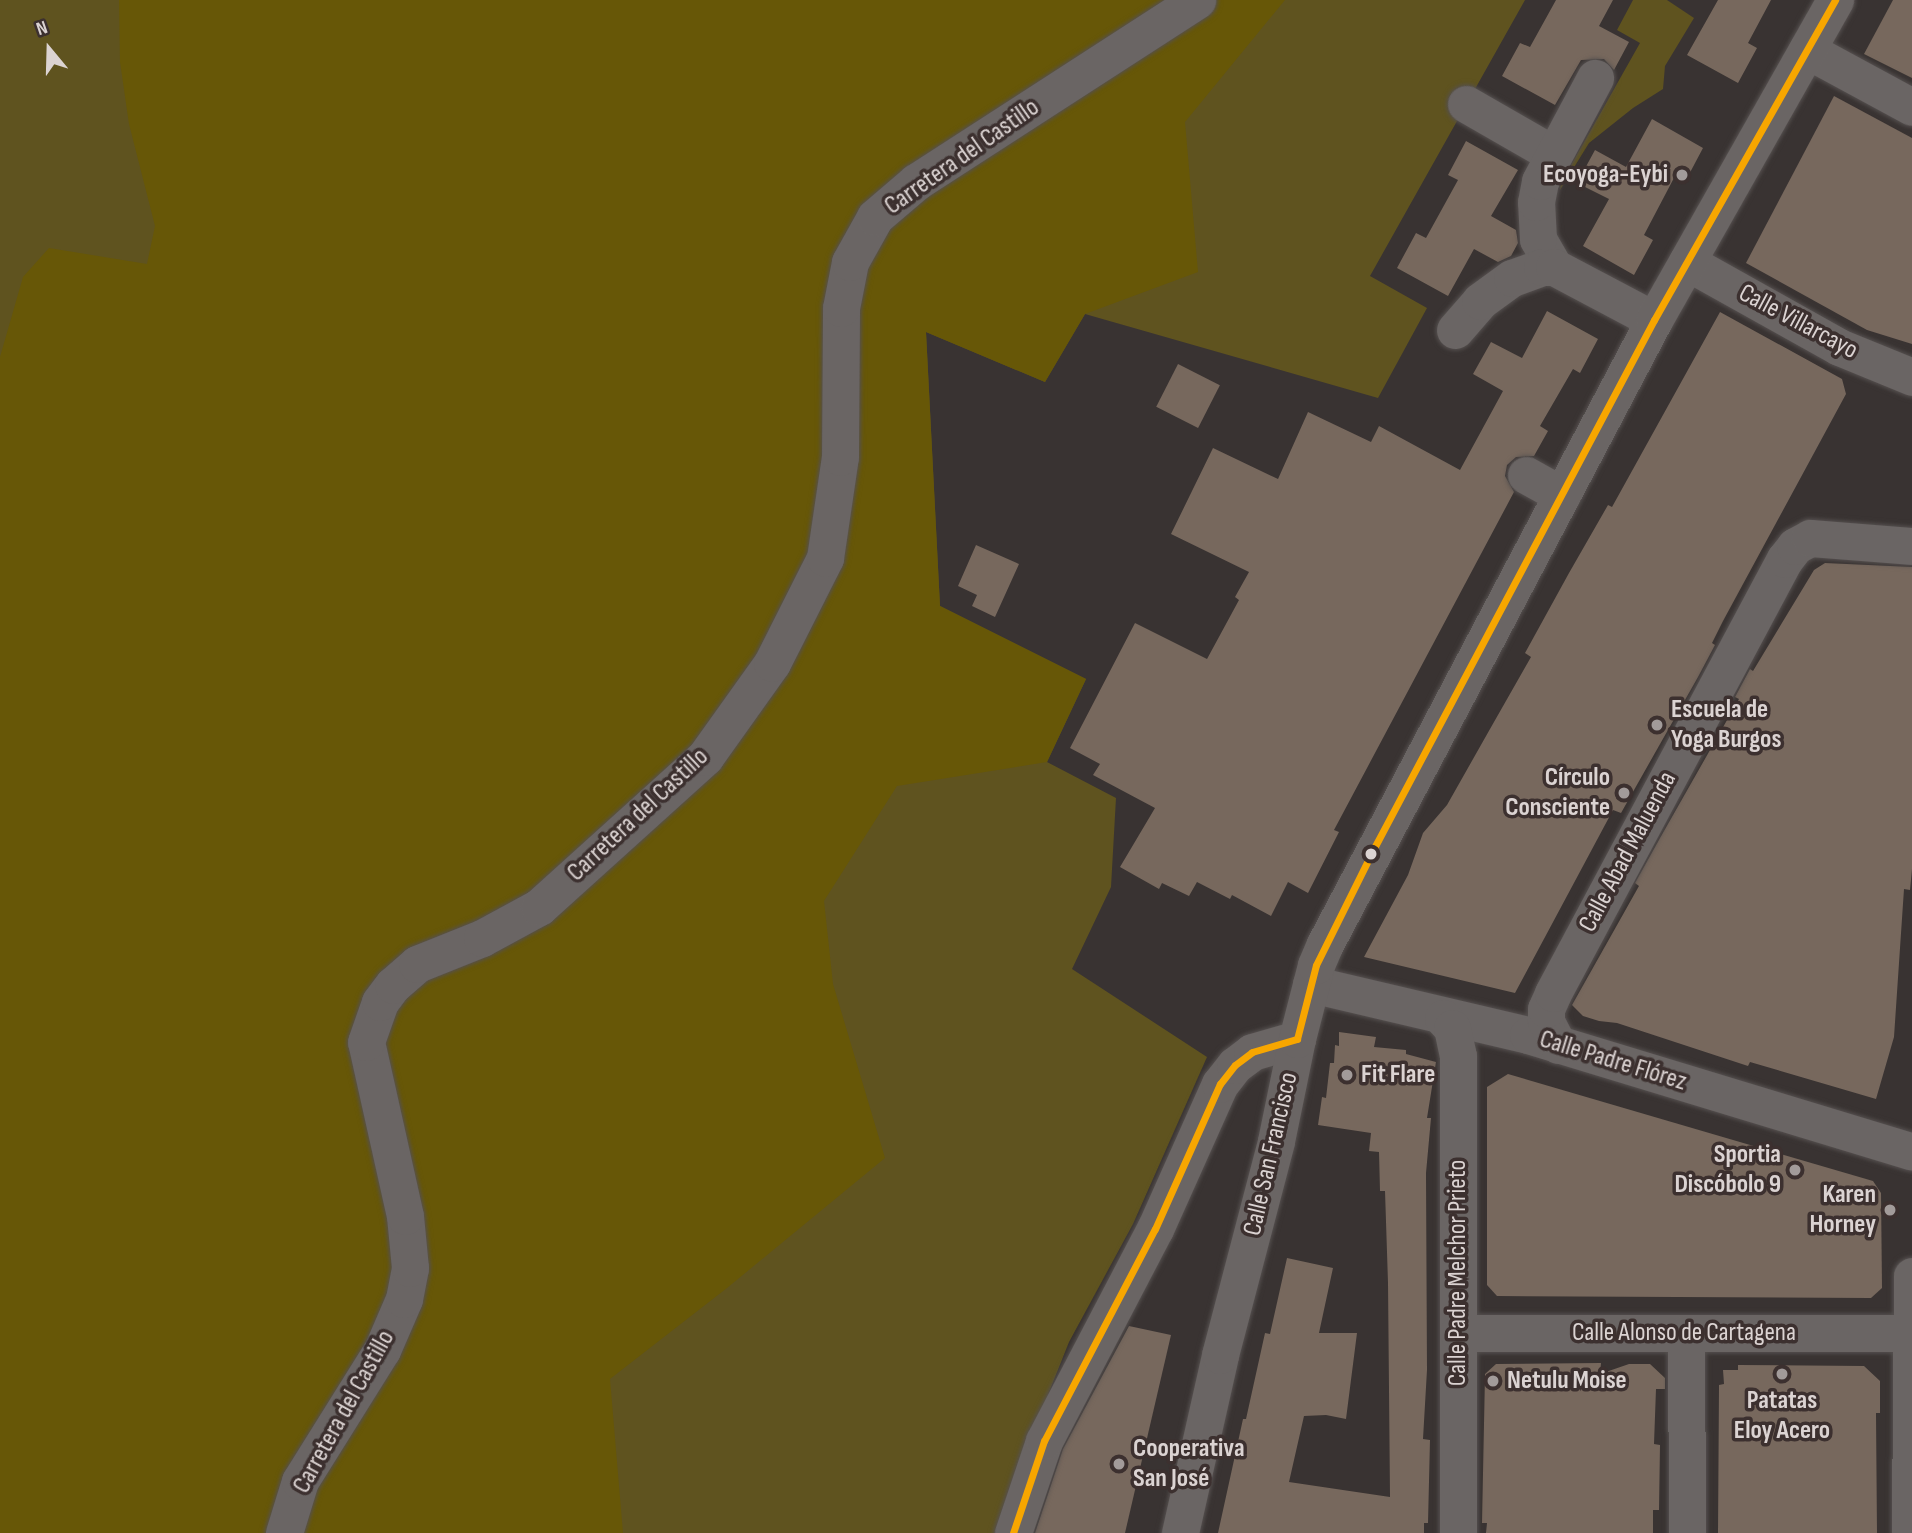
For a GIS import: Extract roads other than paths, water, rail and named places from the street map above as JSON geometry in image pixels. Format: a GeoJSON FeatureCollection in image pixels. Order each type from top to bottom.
{"type":"FeatureCollection","features":[{"type":"Feature","properties":{"kind":"street","name":"Carretera del Castillo"},"geometry":{"type":"LineString","coordinates":[[284,1533],[300,1481],[382,1350],[404,1299],[410,1268],[405,1216],[366,1042],[380,1002],[393,985],[417,964],[482,938],[539,907],[705,757],[772,663],[825,558],[840,457],[841,308],[850,262],[875,217],[916,183],[1198,0]]}},
{"type":"Feature","properties":{"kind":"street","name":"Calle San Francisco"},"geometry":{"type":"LineString","coordinates":[[1180,1533],[1220,1355],[1276,1141],[1297,1039],[1316,965],[1332,929],[1654,320],[1835,0]]}},
{"type":"Feature","properties":{"kind":"street"},"geometry":{"type":"LineString","coordinates":[[1807,50],[1912,107]]}},
{"type":"Feature","properties":{"kind":"street"},"geometry":{"type":"LineString","coordinates":[[1595,78],[1540,181],[1536,226],[1541,247],[1554,267],[1654,320]]}},
{"type":"Feature","properties":{"kind":"street"},"geometry":{"type":"LineString","coordinates":[[1466,104],[1553,154]]}},
{"type":"Feature","properties":{"kind":"street","name":"Calle Villarcayo"},"geometry":{"type":"LineString","coordinates":[[1687,262],[1839,347],[1912,377]]}},
{"type":"Feature","properties":{"kind":"street"},"geometry":{"type":"LineString","coordinates":[[1455,330],[1480,301],[1511,278],[1533,269],[1554,267]]}},
{"type":"Feature","properties":{"kind":"street"},"geometry":{"type":"LineString","coordinates":[[1525,475],[1562,495]]}},
{"type":"Feature","properties":{"kind":"street","name":"Calle Abad Maluenda"},"geometry":{"type":"LineString","coordinates":[[1558,1045],[1546,1021],[1546,1009],[1553,993],[1785,559],[1795,546],[1810,538],[1912,546]]}},
{"type":"Feature","properties":{"kind":"street","name":"Calle Padre Flórez"},"geometry":{"type":"LineString","coordinates":[[1311,984],[1443,1018],[1528,1035],[1912,1152]]}},
{"type":"Feature","properties":{"kind":"street","name":"Calle Padre Melchor Prieto"},"geometry":{"type":"LineString","coordinates":[[1443,1018],[1457,1041],[1458,1533]]}},
{"type":"Feature","properties":{"kind":"street"},"geometry":{"type":"LineString","coordinates":[[1013,1533],[1044,1441],[1110,1318],[1220,1084],[1236,1065],[1252,1052],[1297,1039]]}},
{"type":"Feature","properties":{"kind":"street"},"geometry":{"type":"LineString","coordinates":[[1910,1533],[1912,1276]]}},
{"type":"Feature","properties":{"kind":"street","name":"Calle Alonso de Cartagena"},"geometry":{"type":"LineString","coordinates":[[1458,1333],[1911,1333]]}},
{"type":"Feature","properties":{"kind":"street"},"geometry":{"type":"LineString","coordinates":[[1686,1333],[1687,1533]]}},
{"type":"Feature","properties":{"kind":"place","name":"Ecoyoga-Eybi"},"geometry":{"type":"Point","coordinates":[1682,175]}},
{"type":"Feature","properties":{"kind":"place","name":"Escuela de Yoga Burgos"},"geometry":{"type":"Point","coordinates":[1657,725]}},
{"type":"Feature","properties":{"kind":"place","name":"Círculo Consciente"},"geometry":{"type":"Point","coordinates":[1624,793]}},
{"type":"Feature","properties":{"kind":"place","name":"Fit Flare"},"geometry":{"type":"Point","coordinates":[1347,1075]}},
{"type":"Feature","properties":{"kind":"place","name":"Sportia Discóbolo 9"},"geometry":{"type":"Point","coordinates":[1795,1170]}},
{"type":"Feature","properties":{"kind":"place","name":"Karen Horney"},"geometry":{"type":"Point","coordinates":[1890,1210]}},
{"type":"Feature","properties":{"kind":"place","name":"Patatas Eloy Acero"},"geometry":{"type":"Point","coordinates":[1782,1374]}},
{"type":"Feature","properties":{"kind":"place","name":"Netulu Moise"},"geometry":{"type":"Point","coordinates":[1493,1381]}},
{"type":"Feature","properties":{"kind":"place","name":"Cooperativa San José"},"geometry":{"type":"Point","coordinates":[1119,1464]}}]}
